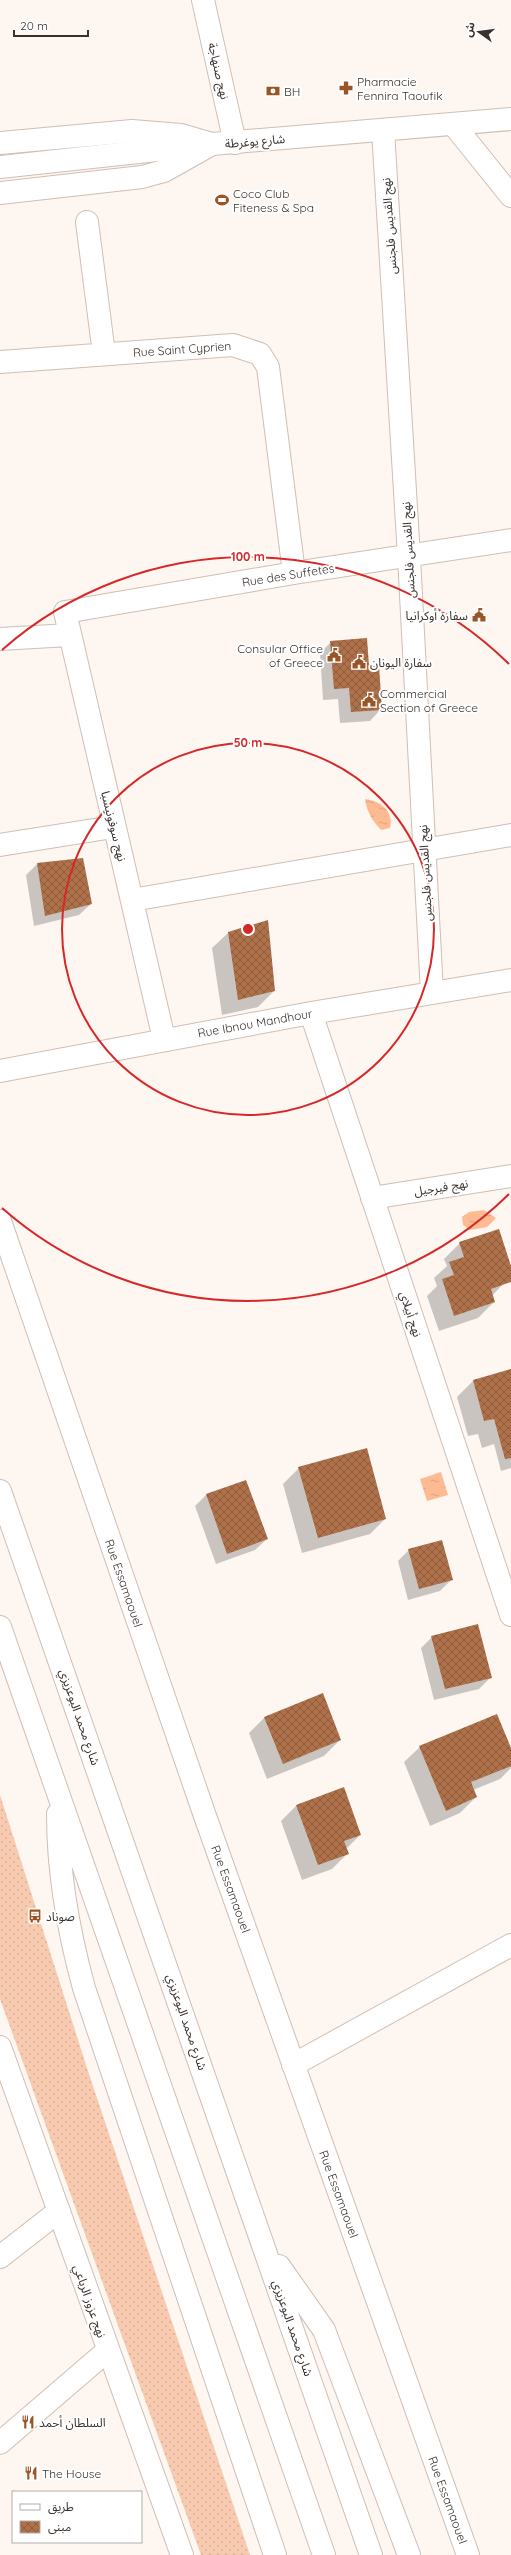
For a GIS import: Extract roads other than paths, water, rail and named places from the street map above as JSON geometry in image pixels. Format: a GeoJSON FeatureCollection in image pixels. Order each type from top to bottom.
{"type":"FeatureCollection","features":[{"type":"Feature","properties":{"kind":"main road","name":"نهج صنهاجة"},"geometry":{"type":"LineString","coordinates":[[203,0],[235,142]]}},
{"type":"Feature","properties":{"kind":"main road","name":"شارع يوغرطة"},"geometry":{"type":"LineString","coordinates":[[0,167],[212,144],[511,119]]}},
{"type":"Feature","properties":{"kind":"main road"},"geometry":{"type":"LineString","coordinates":[[453,124],[511,196]]}},
{"type":"Feature","properties":{"kind":"main road","name":"نهج القديس فلجنس"},"geometry":{"type":"LineString","coordinates":[[383,130],[409,557],[423,852],[432,993]]}},
{"type":"Feature","properties":{"kind":"main road"},"geometry":{"type":"LineString","coordinates":[[0,143],[132,131],[181,135],[212,144]]}},
{"type":"Feature","properties":{"kind":"main road"},"geometry":{"type":"LineString","coordinates":[[0,193],[142,177],[164,171],[212,144]]}},
{"type":"Feature","properties":{"kind":"main road"},"geometry":{"type":"LineString","coordinates":[[87,222],[104,354]]}},
{"type":"Feature","properties":{"kind":"main road","name":"Rue Saint Cyprien"},"geometry":{"type":"LineString","coordinates":[[0,362],[233,345],[260,354],[268,368],[294,573]]}},
{"type":"Feature","properties":{"kind":"main road","name":"Rue des Suffetes"},"geometry":{"type":"LineString","coordinates":[[65,612],[294,573],[409,557],[511,540]]}},
{"type":"Feature","properties":{"kind":"main road","name":"نهج سوفونيسبا"},"geometry":{"type":"LineString","coordinates":[[65,612],[113,827],[132,900],[164,1040]]}},
{"type":"Feature","properties":{"kind":"main road"},"geometry":{"type":"LineString","coordinates":[[0,639],[69,635]]}},
{"type":"Feature","properties":{"kind":"main road"},"geometry":{"type":"LineString","coordinates":[[0,845],[113,827]]}},
{"type":"Feature","properties":{"kind":"main road"},"geometry":{"type":"LineString","coordinates":[[132,900],[511,836]]}},
{"type":"Feature","properties":{"kind":"main road","name":"Rue Ibnou Mandhour"},"geometry":{"type":"LineString","coordinates":[[0,1071],[311,1013],[511,980]]}},
{"type":"Feature","properties":{"kind":"main road","name":"نهج أبيلاي"},"geometry":{"type":"LineString","coordinates":[[311,1013],[511,1615]]}},
{"type":"Feature","properties":{"kind":"main road","name":"نهج فيرجيل"},"geometry":{"type":"LineString","coordinates":[[372,1198],[511,1176]]}},
{"type":"Feature","properties":{"kind":"main road","name":"Rue Essamaouel"},"geometry":{"type":"LineString","coordinates":[[0,1221],[73,1437],[293,2065],[468,2555]]}},
{"type":"Feature","properties":{"kind":"main road","name":"شارع محمد البوعزيزي"},"geometry":{"type":"LineString","coordinates":[[0,1491],[371,2555]]}},
{"type":"Feature","properties":{"kind":"main road"},"geometry":{"type":"LineString","coordinates":[[0,1627],[324,2555]]}},
{"type":"Feature","properties":{"kind":"main road"},"geometry":{"type":"LineString","coordinates":[[58,1796],[58,1845],[62,1893],[71,1941],[84,1988],[275,2555]]}},
{"type":"Feature","properties":{"kind":"main road"},"geometry":{"type":"LineString","coordinates":[[293,2065],[511,1945]]}},
{"type":"Feature","properties":{"kind":"main road","name":"نهج عزوز الرباعي"},"geometry":{"type":"LineString","coordinates":[[0,2049],[59,2211],[107,2351],[182,2555]]}},
{"type":"Feature","properties":{"kind":"main road"},"geometry":{"type":"LineString","coordinates":[[0,2257],[59,2211]]}},
{"type":"Feature","properties":{"kind":"main road"},"geometry":{"type":"LineString","coordinates":[[264,2245],[324,2330],[409,2555]]}},
{"type":"Feature","properties":{"kind":"main road"},"geometry":{"type":"LineString","coordinates":[[0,2443],[107,2351]]}},
{"type":"Feature","properties":{"kind":"water"},"geometry":{"type":"Polygon","coordinates":[[[365,799],[376,802],[385,808],[390,817],[390,828],[381,830],[369,812],[365,799]]]}},
{"type":"Feature","properties":{"kind":"water"},"geometry":{"type":"Polygon","coordinates":[[[484,1210],[496,1218],[487,1227],[470,1230],[463,1225],[462,1217],[469,1212],[484,1210]]]}},
{"type":"Feature","properties":{"kind":"water"},"geometry":{"type":"Polygon","coordinates":[[[441,1472],[448,1495],[427,1501],[420,1479],[441,1472]]]}},
{"type":"Feature","properties":{"kind":"place","name":"Pharmacie Fennira Taoufik"},"geometry":{"type":"Point","coordinates":[346,88]}},
{"type":"Feature","properties":{"kind":"place","name":"BH"},"geometry":{"type":"Point","coordinates":[273,91]}},
{"type":"Feature","properties":{"kind":"place","name":"Coco Club Fiteness & Spa"},"geometry":{"type":"Point","coordinates":[222,200]}},
{"type":"Feature","properties":{"kind":"place","name":"سفارة أوكرانيا"},"geometry":{"type":"Point","coordinates":[479,615]}},
{"type":"Feature","properties":{"kind":"place","name":"Consular Office of Greece"},"geometry":{"type":"Point","coordinates":[334,655]}},
{"type":"Feature","properties":{"kind":"place","name":"سفارة اليونان"},"geometry":{"type":"Point","coordinates":[359,662]}},
{"type":"Feature","properties":{"kind":"place","name":"Commercial Section of Greece"},"geometry":{"type":"Point","coordinates":[369,700]}},
{"type":"Feature","properties":{"kind":"place","name":"صوناد"},"geometry":{"type":"Point","coordinates":[35,1916]}},
{"type":"Feature","properties":{"kind":"place","name":"السلطان أحمد"},"geometry":{"type":"Point","coordinates":[28,2422]}},
{"type":"Feature","properties":{"kind":"place","name":"The House"},"geometry":{"type":"Point","coordinates":[31,2473]}}]}
